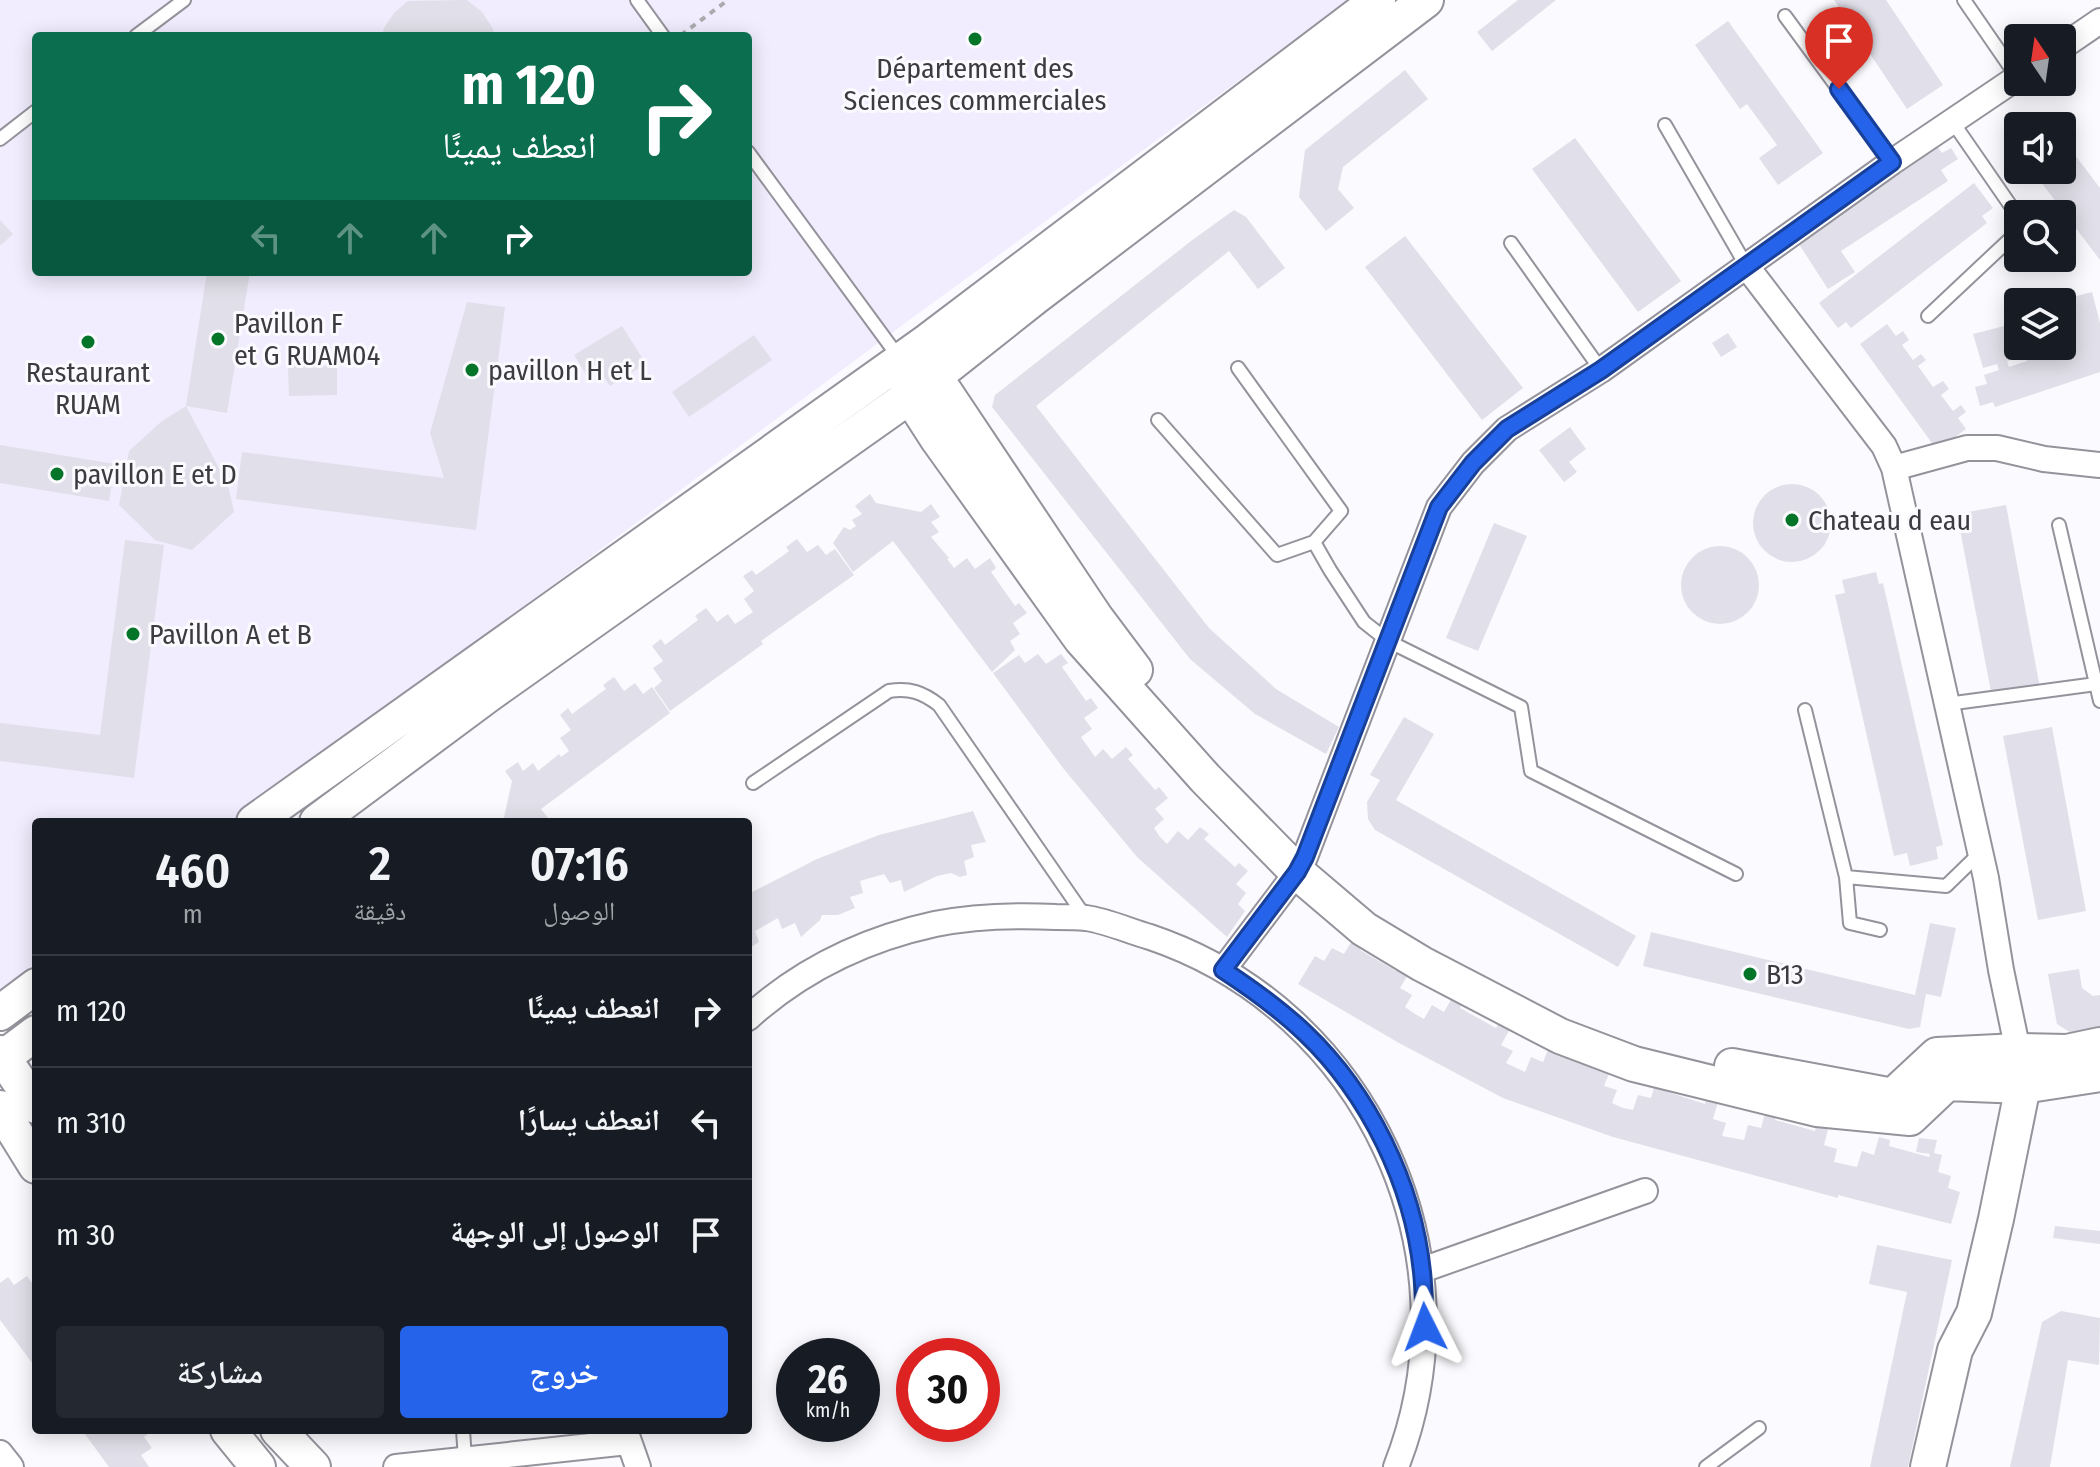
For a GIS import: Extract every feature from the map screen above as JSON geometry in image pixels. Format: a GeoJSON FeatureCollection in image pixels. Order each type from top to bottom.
{"type":"FeatureCollection","features":[{"type":"Feature","properties":{"kind":"main road"},"geometry":{"type":"LineString","coordinates":[[260,818],[901,360],[1378,0]]}},
{"type":"Feature","properties":{"kind":"main road"},"geometry":{"type":"LineString","coordinates":[[322,818],[489,694],[922,387],[1035,297],[1426,0]]}},
{"type":"Feature","properties":{"kind":"main road"},"geometry":{"type":"LineString","coordinates":[[901,360],[1149,688],[1301,864],[1364,929],[1422,964],[1560,1036],[1634,1064],[1817,1109],[1910,1118],[1947,1083],[2023,1086],[2100,1074]]}},
{"type":"Feature","properties":{"kind":"main road"},"geometry":{"type":"LineString","coordinates":[[1301,864],[1323,873],[1411,936],[1545,1006],[1637,1043],[1719,1064],[1893,1096],[1937,1055],[2067,1052],[2100,1045]]}},
{"type":"Feature","properties":{"kind":"main road"},"geometry":{"type":"LineString","coordinates":[[0,1013],[32,989]]}},
{"type":"Feature","properties":{"kind":"main road"},"geometry":{"type":"LineString","coordinates":[[32,1036],[1,1057],[32,1100]]}},
{"type":"Feature","properties":{"kind":"main road"},"geometry":{"type":"LineString","coordinates":[[1928,1467],[1955,1350],[1974,1313],[2023,1086],[2018,1051]]}},
{"type":"Feature","properties":{"kind":"main road"},"geometry":{"type":"LineString","coordinates":[[0,1108],[32,1160]]}},
{"type":"Feature","properties":{"kind":"main road"},"geometry":{"type":"LineString","coordinates":[[1952,1467],[1977,1352],[1974,1313]]}},
{"type":"Feature","properties":{"kind":"main road"},"geometry":{"type":"LineString","coordinates":[[231,1434],[258,1467]]}},
{"type":"Feature","properties":{"kind":"main road"},"geometry":{"type":"LineString","coordinates":[[282,1434],[313,1467]]}},
{"type":"Feature","properties":{"kind":"street"},"geometry":{"type":"LineString","coordinates":[[2076,37],[2100,21]]}},
{"type":"Feature","properties":{"kind":"street"},"geometry":{"type":"LineString","coordinates":[[1223,970],[1301,864],[1439,507],[1473,463],[1507,429],[1601,370],[1892,162],[2004,86]]}},
{"type":"Feature","properties":{"kind":"street"},"geometry":{"type":"LineString","coordinates":[[1747,267],[1884,446],[1894,468],[1981,852],[2018,1051]]}},
{"type":"Feature","properties":{"kind":"street"},"geometry":{"type":"LineString","coordinates":[[1894,468],[1967,448],[1997,448],[2044,459],[2100,465]]}},
{"type":"Feature","properties":{"kind":"street"},"geometry":{"type":"LineString","coordinates":[[752,1014],[808,973],[857,948],[908,930],[961,919],[1015,915],[1086,918],[1174,946],[1223,970],[1267,1000],[1307,1034],[1342,1075],[1372,1119],[1395,1167],[1412,1218],[1422,1270],[1425,1327],[1420,1384],[1407,1440],[1396,1467]]}},
{"type":"Feature","properties":{"kind":"street"},"geometry":{"type":"LineString","coordinates":[[1422,1270],[1645,1191]]}},
{"type":"Feature","properties":{"kind":"street"},"geometry":{"type":"LineString","coordinates":[[396,1467],[626,1436],[638,1467]]}},
{"type":"Feature","properties":{"kind":"street"},"geometry":{"type":"LineString","coordinates":[[0,1453],[11,1467]]}},
{"type":"Feature","properties":{"kind":"lane"},"geometry":{"type":"LineString","coordinates":[[141,32],[184,0]]}},
{"type":"Feature","properties":{"kind":"lane"},"geometry":{"type":"LineString","coordinates":[[637,0],[660,32]]}},
{"type":"Feature","properties":{"kind":"lane"},"geometry":{"type":"LineString","coordinates":[[1964,0],[2004,57]]}},
{"type":"Feature","properties":{"kind":"lane"},"geometry":{"type":"LineString","coordinates":[[1785,16],[1892,162]]}},
{"type":"Feature","properties":{"kind":"lane"},"geometry":{"type":"LineString","coordinates":[[0,139],[32,114]]}},
{"type":"Feature","properties":{"kind":"lane"},"geometry":{"type":"LineString","coordinates":[[1928,316],[2017,229],[2017,215],[1952,121]]}},
{"type":"Feature","properties":{"kind":"lane"},"geometry":{"type":"LineString","coordinates":[[1665,125],[1747,267]]}},
{"type":"Feature","properties":{"kind":"lane"},"geometry":{"type":"LineString","coordinates":[[752,157],[901,360]]}},
{"type":"Feature","properties":{"kind":"lane"},"geometry":{"type":"LineString","coordinates":[[1511,243],[1601,370]]}},
{"type":"Feature","properties":{"kind":"lane"},"geometry":{"type":"LineString","coordinates":[[1158,420],[1277,555],[1314,542],[1341,511],[1238,368]]}},
{"type":"Feature","properties":{"kind":"lane"},"geometry":{"type":"LineString","coordinates":[[2059,525],[2100,701]]}},
{"type":"Feature","properties":{"kind":"lane"},"geometry":{"type":"LineString","coordinates":[[1314,542],[1364,622],[1388,641],[1521,707],[1531,771],[1736,874]]}},
{"type":"Feature","properties":{"kind":"lane"},"geometry":{"type":"LineString","coordinates":[[1947,704],[2096,684]]}},
{"type":"Feature","properties":{"kind":"lane"},"geometry":{"type":"LineString","coordinates":[[753,783],[889,691],[906,688],[923,693],[939,705],[1086,918]]}},
{"type":"Feature","properties":{"kind":"lane"},"geometry":{"type":"LineString","coordinates":[[1805,710],[1846,877],[1850,923],[1880,930]]}},
{"type":"Feature","properties":{"kind":"lane"},"geometry":{"type":"LineString","coordinates":[[1846,877],[1946,886],[1981,852]]}},
{"type":"Feature","properties":{"kind":"lane"},"geometry":{"type":"LineString","coordinates":[[1706,1467],[1759,1428]]}},
{"type":"Feature","properties":{"kind":"lane"},"geometry":{"type":"LineString","coordinates":[[463,1434],[465,1459]]}},
{"type":"Feature","properties":{"kind":"path"},"geometry":{"type":"LineString","coordinates":[[684,32],[728,0]]}},
{"type":"Feature","properties":{"kind":"shaded area"},"geometry":{"type":"Polygon","coordinates":[[[0,0],[1350,0],[916,315],[239,818],[32,818],[32,972],[0,996],[0,0]]]}},
{"type":"Feature","properties":{"kind":"building"},"geometry":{"type":"Polygon","coordinates":[[[467,0],[482,12],[493,32],[383,32],[394,13],[408,1],[467,0]]]}},
{"type":"Feature","properties":{"kind":"building"},"geometry":{"type":"Polygon","coordinates":[[[1518,0],[1556,0],[1492,51],[1477,32],[1518,0]]]}},
{"type":"Feature","properties":{"kind":"building"},"geometry":{"type":"Polygon","coordinates":[[[1834,0],[1886,0],[1943,85],[1907,109],[1834,0]]]}},
{"type":"Feature","properties":{"kind":"building"},"geometry":{"type":"Polygon","coordinates":[[[1728,21],[1823,153],[1778,185],[1759,158],[1777,145],[1747,104],[1740,109],[1695,45],[1728,21]]]}},
{"type":"Feature","properties":{"kind":"building"},"geometry":{"type":"Polygon","coordinates":[[[1405,70],[1428,99],[1343,167],[1338,189],[1354,208],[1326,231],[1299,197],[1305,150],[1405,70]]]}},
{"type":"Feature","properties":{"kind":"building"},"geometry":{"type":"Polygon","coordinates":[[[1575,138],[1681,281],[1638,312],[1532,169],[1575,138]]]}},
{"type":"Feature","properties":{"kind":"building"},"geometry":{"type":"Polygon","coordinates":[[[1937,146],[1942,153],[1951,148],[1958,159],[1941,170],[1948,181],[1841,251],[1855,272],[1828,289],[1795,238],[1937,146]]]}},
{"type":"Feature","properties":{"kind":"building"},"geometry":{"type":"Polygon","coordinates":[[[2076,156],[2100,188],[2100,260],[2076,228],[2076,200],[2055,200],[2043,184],[2076,184],[2076,156]]]}},
{"type":"Feature","properties":{"kind":"building"},"geometry":{"type":"Polygon","coordinates":[[[1974,183],[1993,208],[1982,216],[1987,223],[1851,328],[1846,322],[1838,328],[1819,303],[1974,183]]]}},
{"type":"Feature","properties":{"kind":"building"},"geometry":{"type":"Polygon","coordinates":[[[1234,210],[1246,217],[1285,268],[1258,289],[1229,251],[1036,406],[1209,628],[1276,689],[1339,727],[1326,754],[1255,714],[1190,659],[992,407],[995,395],[1234,210]]]}},
{"type":"Feature","properties":{"kind":"building"},"geometry":{"type":"Polygon","coordinates":[[[0,220],[13,234],[1,245],[0,244],[0,220]]]}},
{"type":"Feature","properties":{"kind":"building"},"geometry":{"type":"Polygon","coordinates":[[[1405,236],[1523,388],[1482,420],[1365,267],[1405,236]]]}},
{"type":"Feature","properties":{"kind":"building","name":"Pavillon F et G RUAM04"},"geometry":{"type":"Polygon","coordinates":[[[206,276],[249,276],[227,413],[186,406],[206,276]]]}},
{"type":"Feature","properties":{"kind":"building"},"geometry":{"type":"Polygon","coordinates":[[[2092,292],[2100,323],[2100,372],[1995,407],[1993,402],[1980,406],[1975,387],[1987,384],[1984,375],[1999,370],[1997,364],[1983,368],[1973,334],[2004,326],[2004,360],[2011,360],[2007,361],[2009,367],[2027,360],[2076,360],[2076,296],[2092,292]]]}},
{"type":"Feature","properties":{"kind":"building","name":"pavillon H et L"},"geometry":{"type":"Polygon","coordinates":[[[467,302],[505,307],[476,530],[236,499],[242,452],[444,478],[430,433],[467,302]]]}},
{"type":"Feature","properties":{"kind":"building"},"geometry":{"type":"Polygon","coordinates":[[[1887,324],[1896,336],[1903,331],[1909,340],[1902,345],[1913,360],[1921,354],[1926,360],[1918,366],[1933,387],[1943,381],[1949,389],[1941,395],[1953,411],[1961,405],[1966,412],[1958,418],[1966,429],[1937,450],[1860,344],[1887,324]]]}},
{"type":"Feature","properties":{"kind":"building"},"geometry":{"type":"Polygon","coordinates":[[[622,326],[646,364],[610,386],[599,369],[587,376],[574,355],[622,326]]]}},
{"type":"Feature","properties":{"kind":"building"},"geometry":{"type":"Polygon","coordinates":[[[1728,333],[1737,347],[1721,357],[1712,343],[1728,333]]]}},
{"type":"Feature","properties":{"kind":"building"},"geometry":{"type":"Polygon","coordinates":[[[754,335],[772,360],[689,417],[672,392],[754,335]]]}},
{"type":"Feature","properties":{"kind":"building"},"geometry":{"type":"Polygon","coordinates":[[[288,366],[337,366],[337,395],[289,396],[288,366]]]}},
{"type":"Feature","properties":{"kind":"building"},"geometry":{"type":"Polygon","coordinates":[[[186,406],[228,485],[234,512],[192,550],[155,540],[119,505],[129,451],[162,421],[186,406]]]}},
{"type":"Feature","properties":{"kind":"building"},"geometry":{"type":"Polygon","coordinates":[[[1570,427],[1586,449],[1569,462],[1577,472],[1564,482],[1539,450],[1570,427]]]}},
{"type":"Feature","properties":{"kind":"building","name":"pavillon E et D"},"geometry":{"type":"Polygon","coordinates":[[[0,445],[115,464],[109,501],[0,483],[0,445]]]}},
{"type":"Feature","properties":{"kind":"building","name":"Chateau d eau"},"geometry":{"type":"Polygon","coordinates":[[[1792,484],[1807,487],[1824,501],[1831,523],[1828,538],[1814,555],[1792,562],[1777,559],[1760,545],[1753,523],[1756,508],[1770,491],[1792,484]]]}},
{"type":"Feature","properties":{"kind":"building"},"geometry":{"type":"Polygon","coordinates":[[[870,494],[876,503],[921,512],[931,504],[940,517],[931,522],[939,532],[931,537],[954,568],[967,558],[975,569],[990,558],[996,568],[991,572],[1015,606],[1019,603],[1027,613],[1013,623],[1020,634],[1010,641],[1015,650],[992,672],[893,541],[853,572],[833,543],[844,527],[850,530],[856,526],[852,520],[862,514],[855,506],[870,494]]]}},
{"type":"Feature","properties":{"kind":"building"},"geometry":{"type":"Polygon","coordinates":[[[2006,505],[2040,688],[1992,697],[1957,514],[2006,505]]]}},
{"type":"Feature","properties":{"kind":"building"},"geometry":{"type":"Polygon","coordinates":[[[1494,523],[1527,536],[1478,651],[1446,638],[1494,523]]]}},
{"type":"Feature","properties":{"kind":"building"},"geometry":{"type":"Polygon","coordinates":[[[797,539],[807,552],[818,545],[826,555],[835,549],[854,575],[670,711],[654,688],[662,681],[653,668],[663,661],[652,646],[661,639],[665,645],[698,620],[695,616],[706,608],[717,622],[728,614],[735,624],[753,612],[744,599],[754,591],[743,576],[752,570],[756,575],[789,551],[786,547],[797,539]]]}},
{"type":"Feature","properties":{"kind":"building","name":"Pavillon A et B"},"geometry":{"type":"Polygon","coordinates":[[[125,540],[164,545],[134,778],[0,761],[0,723],[100,735],[125,540]]]}},
{"type":"Feature","properties":{"kind":"building","name":"Chateau d eau"},"geometry":{"type":"Polygon","coordinates":[[[1720,546],[1735,549],[1752,563],[1759,585],[1756,600],[1742,617],[1720,624],[1705,621],[1688,607],[1681,585],[1684,570],[1698,553],[1720,546]]]}},
{"type":"Feature","properties":{"kind":"building"},"geometry":{"type":"Polygon","coordinates":[[[1876,572],[1879,584],[1883,583],[1943,845],[1936,847],[1938,859],[1910,866],[1907,853],[1894,856],[1835,595],[1845,593],[1842,580],[1876,572]]]}},
{"type":"Feature","properties":{"kind":"building"},"geometry":{"type":"Polygon","coordinates":[[[1038,654],[1046,664],[1061,654],[1068,663],[1062,667],[1086,701],[1091,698],[1098,708],[1084,718],[1092,729],[1081,737],[1095,757],[1103,749],[1112,759],[1126,747],[1133,755],[1128,759],[1155,790],[1159,787],[1168,798],[1155,809],[1164,819],[1154,828],[1160,837],[1167,844],[1178,831],[1188,840],[1200,827],[1209,834],[1204,839],[1235,867],[1239,863],[1248,871],[1236,884],[1246,893],[1238,904],[1245,911],[1227,937],[1137,857],[1063,768],[993,673],[1019,655],[1025,663],[1038,654]]]}},
{"type":"Feature","properties":{"kind":"building"},"geometry":{"type":"Polygon","coordinates":[[[614,677],[624,691],[635,683],[643,694],[652,687],[670,713],[541,809],[548,818],[504,818],[512,781],[505,771],[518,762],[523,771],[533,763],[538,771],[559,754],[561,757],[569,751],[560,738],[571,730],[560,715],[568,708],[572,714],[606,689],[603,685],[614,677]]]}},
{"type":"Feature","properties":{"kind":"building"},"geometry":{"type":"Polygon","coordinates":[[[1404,717],[1434,734],[1396,800],[1636,936],[1618,967],[1375,830],[1368,819],[1367,802],[1380,780],[1370,775],[1404,717]]]}},
{"type":"Feature","properties":{"kind":"building"},"geometry":{"type":"Polygon","coordinates":[[[2052,727],[2086,911],[2038,920],[2003,736],[2052,727]]]}},
{"type":"Feature","properties":{"kind":"building"},"geometry":{"type":"Polygon","coordinates":[[[973,811],[986,842],[971,845],[974,857],[964,861],[967,875],[960,877],[951,873],[937,876],[904,892],[901,880],[890,883],[884,874],[860,881],[863,893],[850,897],[855,908],[838,915],[822,915],[801,937],[795,923],[782,929],[778,918],[755,931],[759,942],[752,946],[752,892],[817,859],[879,835],[973,811]]]}},
{"type":"Feature","properties":{"kind":"building"},"geometry":{"type":"Polygon","coordinates":[[[1930,923],[1956,928],[1941,997],[1926,994],[1920,1027],[1909,1029],[1643,966],[1651,932],[1915,995],[1930,923]]]}},
{"type":"Feature","properties":{"kind":"building"},"geometry":{"type":"Polygon","coordinates":[[[1353,939],[1363,944],[1360,950],[1396,971],[1398,967],[1409,973],[1400,988],[1412,995],[1405,1007],[1415,1014],[1424,1019],[1432,1005],[1444,1012],[1453,996],[1463,1002],[1460,1008],[1496,1028],[1499,1023],[1510,1029],[1501,1045],[1513,1051],[1506,1063],[1525,1072],[1531,1057],[1543,1062],[1550,1045],[1561,1049],[1558,1055],[1597,1070],[1599,1065],[1611,1069],[1604,1086],[1617,1090],[1612,1103],[1623,1108],[1633,1110],[1638,1095],[1651,1098],[1656,1081],[1667,1084],[1665,1091],[1705,1104],[1706,1099],[1718,1102],[1713,1119],[1726,1123],[1722,1136],[1744,1140],[1748,1125],[1761,1128],[1766,1110],[1777,1113],[1775,1120],[1815,1131],[1816,1126],[1828,1129],[1824,1145],[1837,1149],[1834,1162],[1857,1167],[1862,1151],[1874,1155],[1879,1137],[1890,1140],[1889,1146],[1929,1157],[1930,1154],[1916,1152],[1919,1138],[1937,1140],[1934,1153],[1942,1155],[1938,1172],[1951,1176],[1948,1188],[1960,1192],[1951,1224],[1838,1195],[1838,1198],[1613,1137],[1503,1098],[1399,1043],[1298,984],[1315,956],[1324,961],[1332,948],[1344,954],[1353,939]]]}},
{"type":"Feature","properties":{"kind":"building"},"geometry":{"type":"Polygon","coordinates":[[[2079,969],[2082,988],[2093,996],[2100,995],[2100,1031],[2076,1036],[2057,1024],[2048,974],[2079,969]]]}},
{"type":"Feature","properties":{"kind":"building"},"geometry":{"type":"Polygon","coordinates":[[[2055,1226],[2100,1231],[2100,1244],[2053,1238],[2055,1226]]]}},
{"type":"Feature","properties":{"kind":"building"},"geometry":{"type":"Polygon","coordinates":[[[1877,1245],[1952,1260],[1908,1467],[1870,1467],[1907,1292],[1869,1284],[1877,1245]]]}},
{"type":"Feature","properties":{"kind":"building"},"geometry":{"type":"Polygon","coordinates":[[[27,1276],[32,1283],[32,1363],[0,1320],[0,1283],[8,1277],[14,1285],[27,1276]]]}},
{"type":"Feature","properties":{"kind":"building"},"geometry":{"type":"Polygon","coordinates":[[[2061,1311],[2100,1318],[2099,1365],[2068,1360],[2050,1467],[2010,1467],[2042,1322],[2061,1311]]]}},
{"type":"Feature","properties":{"kind":"building"},"geometry":{"type":"Polygon","coordinates":[[[85,1434],[148,1434],[144,1437],[152,1448],[141,1455],[149,1467],[109,1467],[85,1434]]]}},
{"type":"Feature","properties":{"kind":"place","name":"Département des Sciences commerciales"},"geometry":{"type":"Point","coordinates":[975,39]}},
{"type":"Feature","properties":{"kind":"place","name":"Pavillon F et G RUAM04"},"geometry":{"type":"Point","coordinates":[218,339]}},
{"type":"Feature","properties":{"kind":"place","name":"Restaurant RUAM"},"geometry":{"type":"Point","coordinates":[88,342]}},
{"type":"Feature","properties":{"kind":"place","name":"pavillon H et L"},"geometry":{"type":"Point","coordinates":[472,370]}},
{"type":"Feature","properties":{"kind":"place","name":"pavillon E et D"},"geometry":{"type":"Point","coordinates":[57,474]}},
{"type":"Feature","properties":{"kind":"place","name":"Chateau d eau"},"geometry":{"type":"Point","coordinates":[1792,520]}},
{"type":"Feature","properties":{"kind":"place","name":"Pavillon A et B"},"geometry":{"type":"Point","coordinates":[133,634]}},
{"type":"Feature","properties":{"kind":"place","name":"B13"},"geometry":{"type":"Point","coordinates":[1750,974]}},
{"type":"Feature","properties":{"kind":"route"},"geometry":{"type":"LineString","coordinates":[[1425,1327],[1422,1270],[1412,1218],[1395,1167],[1372,1119],[1342,1075],[1307,1034],[1267,1000],[1223,970],[1305,857],[1439,507],[1473,463],[1507,429],[1601,370],[1892,162],[1839,89]]}}]}
